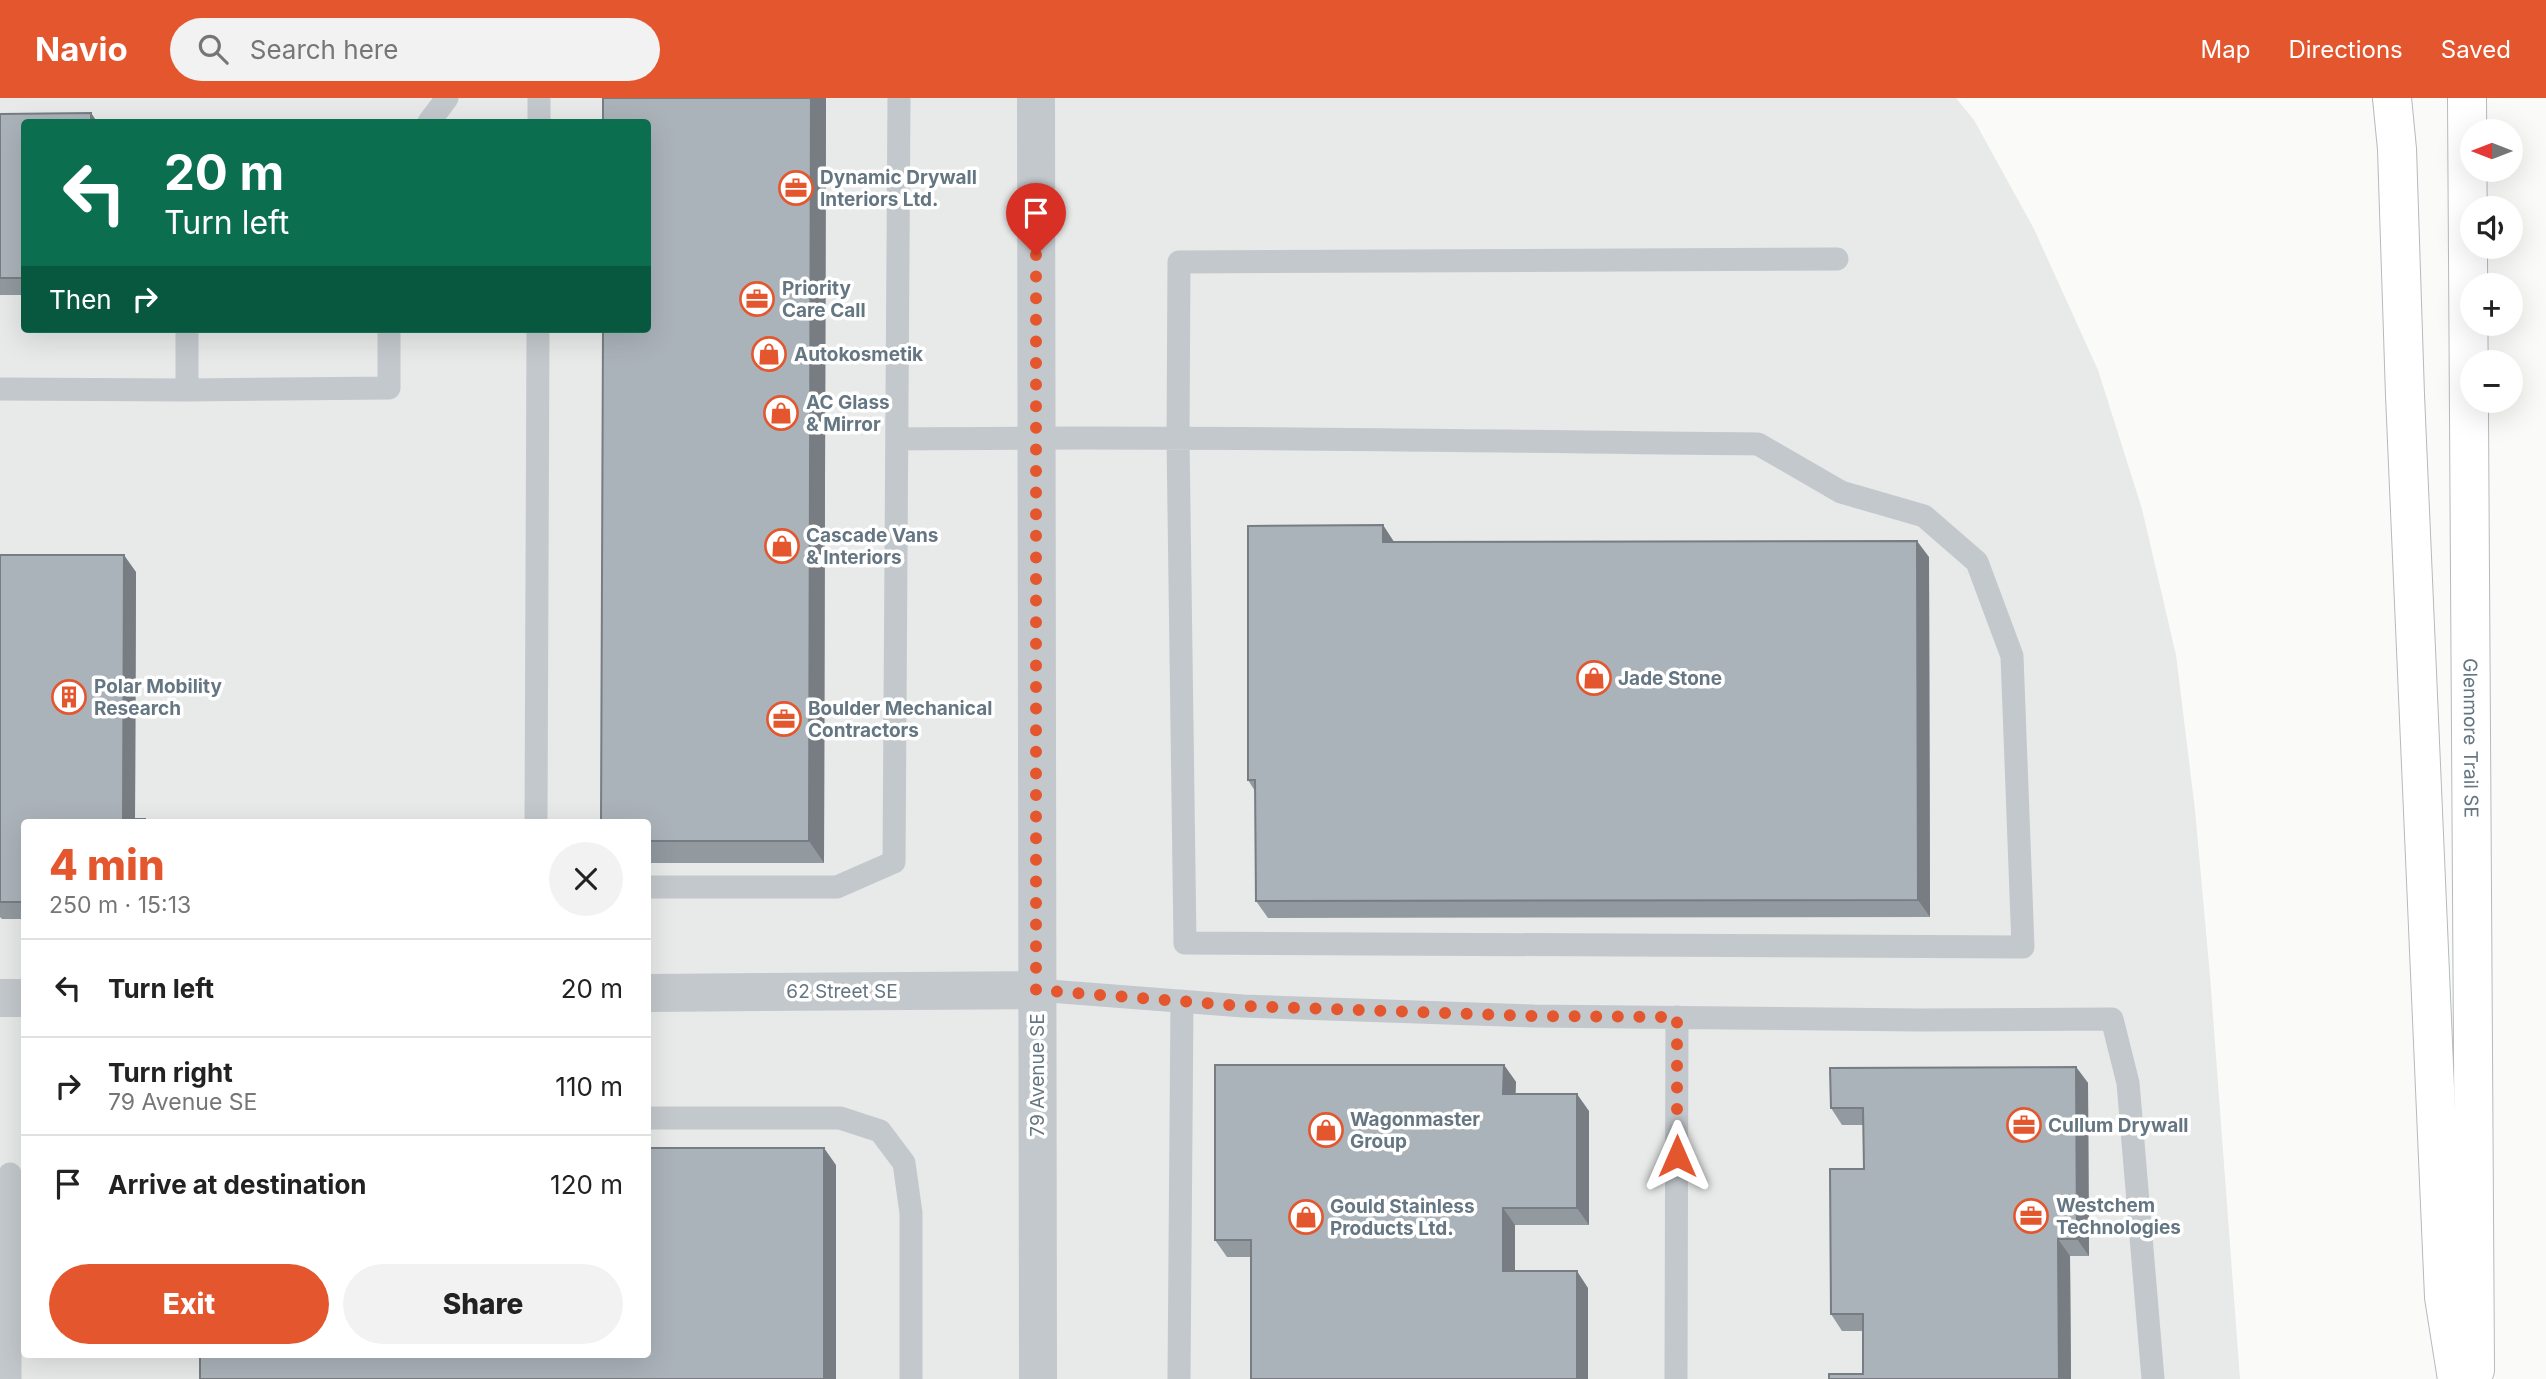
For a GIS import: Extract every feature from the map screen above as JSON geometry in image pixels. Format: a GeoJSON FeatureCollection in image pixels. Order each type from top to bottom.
{"type":"FeatureCollection","features":[{"type":"Feature","properties":{"kind":"main road"},"geometry":{"type":"LineString","coordinates":[[2392,98],[2397,149],[2444,1297],[2457,1379]]}},
{"type":"Feature","properties":{"kind":"main road","name":"Glenmore Trail SE"},"geometry":{"type":"LineString","coordinates":[[2467,98],[2475,1379]]}},
{"type":"Feature","properties":{"kind":"street","name":"79 Avenue SE"},"geometry":{"type":"LineString","coordinates":[[1036,98],[1038,1379]]}},
{"type":"Feature","properties":{"kind":"street","name":"62 Street SE"},"geometry":{"type":"LineString","coordinates":[[651,993],[1036,990]]}},
{"type":"Feature","properties":{"kind":"street"},"geometry":{"type":"LineString","coordinates":[[0,998],[21,998]]}},
{"type":"Feature","properties":{"kind":"lane"},"geometry":{"type":"LineString","coordinates":[[431,119],[447,98]]}},
{"type":"Feature","properties":{"kind":"lane"},"geometry":{"type":"LineString","coordinates":[[539,98],[539,119]]}},
{"type":"Feature","properties":{"kind":"lane"},"geometry":{"type":"LineString","coordinates":[[651,887],[837,887],[894,862],[899,98]]}},
{"type":"Feature","properties":{"kind":"lane"},"geometry":{"type":"LineString","coordinates":[[897,439],[1036,437],[1178,438],[1758,444],[1841,492],[1924,516],[1977,562],[2012,656],[2023,947],[1185,943],[1178,438],[1179,262],[1837,259]]}},
{"type":"Feature","properties":{"kind":"lane"},"geometry":{"type":"LineString","coordinates":[[187,333],[187,390]]}},
{"type":"Feature","properties":{"kind":"lane"},"geometry":{"type":"LineString","coordinates":[[0,389],[389,388],[389,333]]}},
{"type":"Feature","properties":{"kind":"lane"},"geometry":{"type":"LineString","coordinates":[[536,819],[538,333]]}},
{"type":"Feature","properties":{"kind":"lane"},"geometry":{"type":"LineString","coordinates":[[1036,990],[1243,1006],[1507,1015],[2112,1019],[2128,1083],[2153,1379]]}},
{"type":"Feature","properties":{"kind":"lane"},"geometry":{"type":"LineString","coordinates":[[1179,1379],[1182,1000]]}},
{"type":"Feature","properties":{"kind":"lane"},"geometry":{"type":"LineString","coordinates":[[1676,1379],[1677,1017]]}},
{"type":"Feature","properties":{"kind":"lane"},"geometry":{"type":"LineString","coordinates":[[651,1118],[840,1118],[880,1131],[904,1163],[911,1213],[911,1379]]}},
{"type":"Feature","properties":{"kind":"lane"},"geometry":{"type":"LineString","coordinates":[[10,1379],[12,1174]]}},
{"type":"Feature","properties":{"kind":"shaded area"},"geometry":{"type":"Polygon","coordinates":[[[0,98],[1956,98],[1974,120],[2034,229],[2098,370],[2142,509],[2176,655],[2195,810],[2210,976],[2240,1379],[0,1379],[0,98]]]}},
{"type":"Feature","properties":{"kind":"building"},"geometry":{"type":"Polygon","coordinates":[[[603,98],[811,98],[809,841],[651,841],[651,819],[601,819],[603,333],[651,333],[651,119],[603,119],[603,98]]]}},
{"type":"Feature","properties":{"kind":"building"},"geometry":{"type":"Polygon","coordinates":[[[91,113],[91,119],[21,119],[21,278],[0,278],[0,114],[91,113]]]}},
{"type":"Feature","properties":{"kind":"building","name":"Jade Stone"},"geometry":{"type":"Polygon","coordinates":[[[1383,525],[1383,542],[1917,541],[1918,900],[1256,901],[1255,780],[1248,780],[1248,526],[1383,525]]]}},
{"type":"Feature","properties":{"kind":"building","name":"Polar Mobility Research"},"geometry":{"type":"Polygon","coordinates":[[[0,555],[124,555],[123,819],[21,819],[21,902],[0,902],[0,555]]]}},
{"type":"Feature","properties":{"kind":"building"},"geometry":{"type":"Polygon","coordinates":[[[1215,1065],[1504,1065],[1503,1094],[1577,1094],[1577,1208],[1503,1208],[1503,1271],[1577,1271],[1577,1379],[1251,1379],[1251,1240],[1215,1240],[1215,1065]]]}},
{"type":"Feature","properties":{"kind":"building"},"geometry":{"type":"Polygon","coordinates":[[[2076,1067],[2077,1239],[2058,1239],[2059,1379],[1829,1379],[1829,1374],[1863,1374],[1863,1314],[1831,1314],[1830,1169],[1864,1169],[1863,1108],[1831,1108],[1830,1068],[2076,1067]]]}},
{"type":"Feature","properties":{"kind":"building"},"geometry":{"type":"Polygon","coordinates":[[[651,1148],[824,1148],[824,1379],[200,1379],[200,1358],[651,1358],[651,1148]]]}},
{"type":"Feature","properties":{"kind":"place","name":"Dynamic Drywall Interiors Ltd."},"geometry":{"type":"Point","coordinates":[796,188]}},
{"type":"Feature","properties":{"kind":"place","name":"Priority Care Call"},"geometry":{"type":"Point","coordinates":[757,299]}},
{"type":"Feature","properties":{"kind":"place","name":"Autokosmetik"},"geometry":{"type":"Point","coordinates":[769,354]}},
{"type":"Feature","properties":{"kind":"place","name":"AC Glass & Mirror"},"geometry":{"type":"Point","coordinates":[781,413]}},
{"type":"Feature","properties":{"kind":"place","name":"Cascade Vans & Interiors"},"geometry":{"type":"Point","coordinates":[782,546]}},
{"type":"Feature","properties":{"kind":"place","name":"Jade Stone"},"geometry":{"type":"Point","coordinates":[1594,678]}},
{"type":"Feature","properties":{"kind":"place","name":"Polar Mobility Research"},"geometry":{"type":"Point","coordinates":[69,697]}},
{"type":"Feature","properties":{"kind":"place","name":"Boulder Mechanical Contractors"},"geometry":{"type":"Point","coordinates":[784,719]}},
{"type":"Feature","properties":{"kind":"place","name":"Cullum Drywall"},"geometry":{"type":"Point","coordinates":[2024,1125]}},
{"type":"Feature","properties":{"kind":"place","name":"Wagonmaster Group"},"geometry":{"type":"Point","coordinates":[1326,1130]}},
{"type":"Feature","properties":{"kind":"place","name":"Westchem Technologies"},"geometry":{"type":"Point","coordinates":[2031,1216]}},
{"type":"Feature","properties":{"kind":"place","name":"Gould Stainless Products Ltd."},"geometry":{"type":"Point","coordinates":[1306,1217]}},
{"type":"Feature","properties":{"kind":"route"},"geometry":{"type":"LineString","coordinates":[[1036,255],[1036,990],[1243,1006],[1534,1016],[1677,1017],[1677,1156]]}}]}
